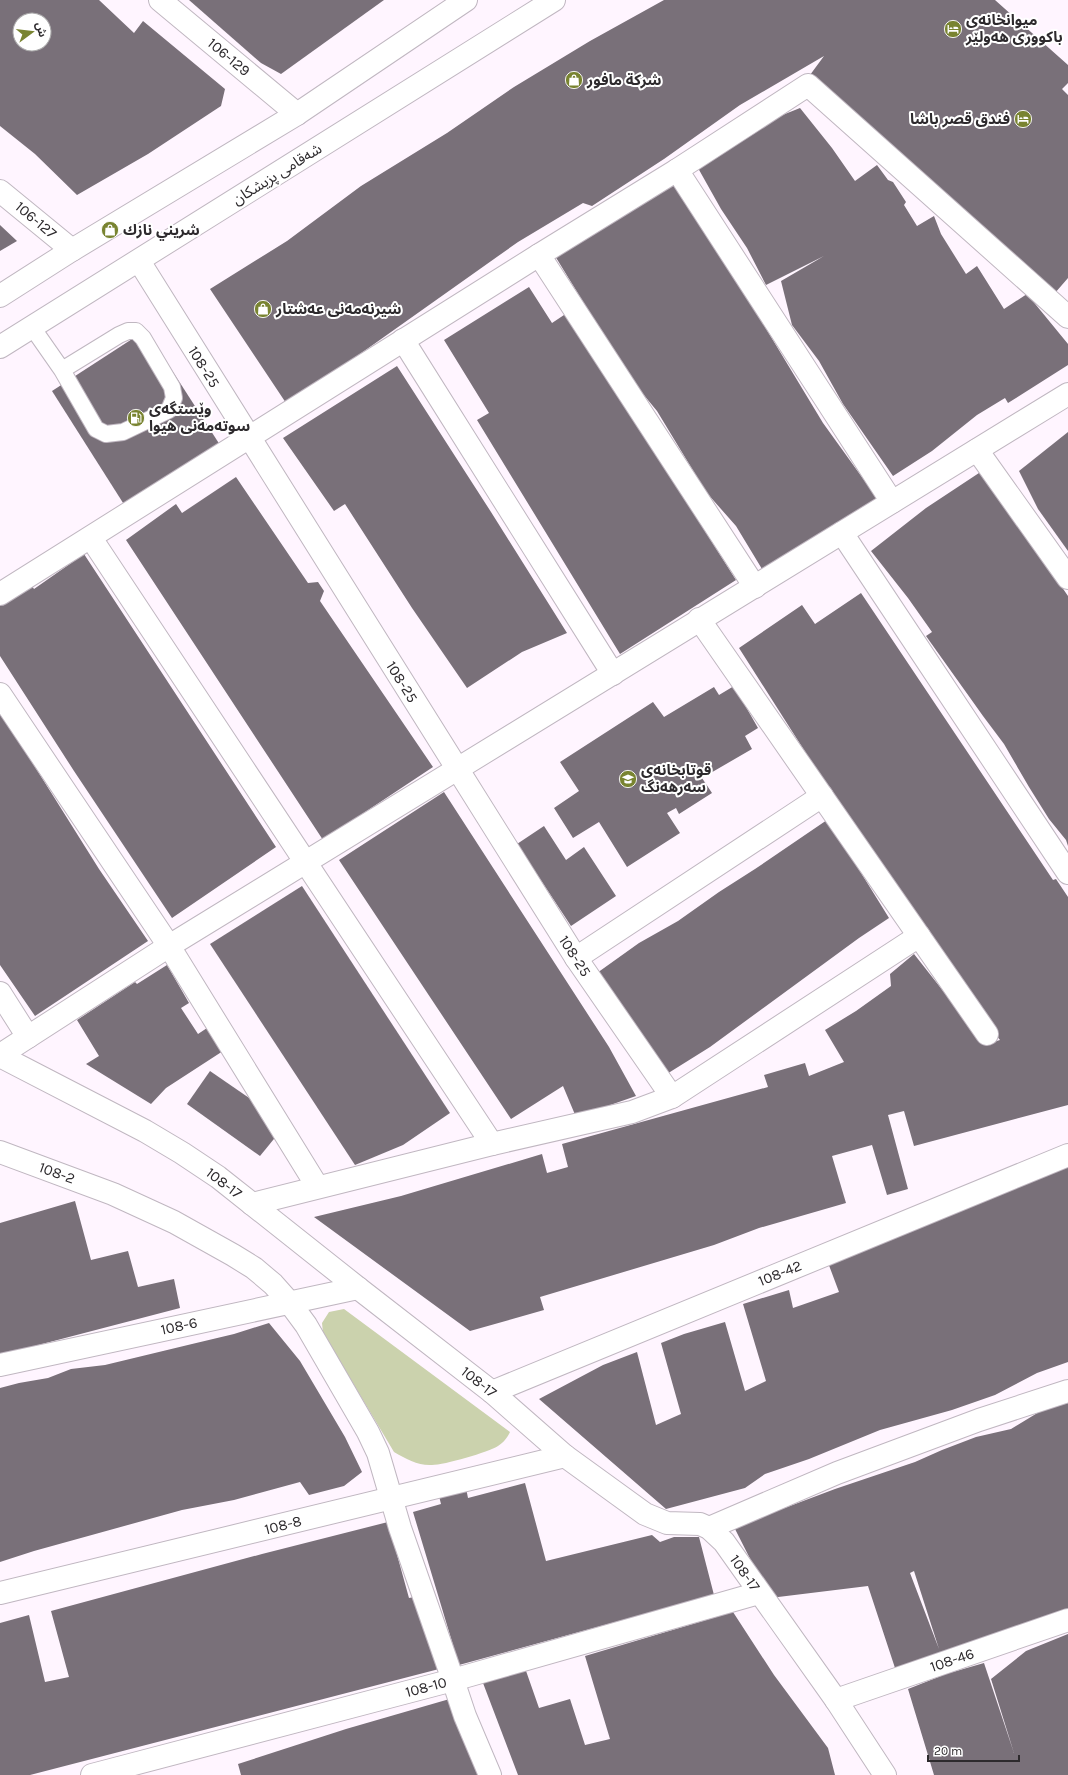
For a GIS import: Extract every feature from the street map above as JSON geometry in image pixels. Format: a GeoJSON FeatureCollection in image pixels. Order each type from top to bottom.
{"type":"FeatureCollection","features":[{"type":"Feature","properties":{"kind":"street","name":"106-129"},"geometry":{"type":"LineString","coordinates":[[160,0],[297,114]]}},
{"type":"Feature","properties":{"kind":"street"},"geometry":{"type":"LineString","coordinates":[[0,296],[72,250],[297,114],[466,0]]}},
{"type":"Feature","properties":{"kind":"street","name":"شەقامی پزیشکان"},"geometry":{"type":"LineString","coordinates":[[0,347],[554,0]]}},
{"type":"Feature","properties":{"kind":"street"},"geometry":{"type":"LineString","coordinates":[[0,594],[676,170],[808,85],[1068,317]]}},
{"type":"Feature","properties":{"kind":"street"},"geometry":{"type":"LineString","coordinates":[[676,170],[892,502]]}},
{"type":"Feature","properties":{"kind":"street","name":"106-127"},"geometry":{"type":"LineString","coordinates":[[0,191],[72,250]]}},
{"type":"Feature","properties":{"kind":"street"},"geometry":{"type":"LineString","coordinates":[[539,255],[754,586]]}},
{"type":"Feature","properties":{"kind":"street","name":"108-25"},"geometry":{"type":"LineString","coordinates":[[138,261],[576,958],[672,1098]]}},
{"type":"Feature","properties":{"kind":"street"},"geometry":{"type":"LineString","coordinates":[[403,340],[613,674]]}},
{"type":"Feature","properties":{"kind":"street"},"geometry":{"type":"LineString","coordinates":[[0,1056],[170,946],[613,674],[699,619],[1068,394]]}},
{"type":"Feature","properties":{"kind":"street"},"geometry":{"type":"LineString","coordinates":[[977,450],[1068,578]]}},
{"type":"Feature","properties":{"kind":"street"},"geometry":{"type":"LineString","coordinates":[[842,533],[1068,873]]}},
{"type":"Feature","properties":{"kind":"street"},"geometry":{"type":"LineString","coordinates":[[91,538],[492,1144]]}},
{"type":"Feature","properties":{"kind":"street"},"geometry":{"type":"LineString","coordinates":[[699,619],[987,1034]]}},
{"type":"Feature","properties":{"kind":"street"},"geometry":{"type":"LineString","coordinates":[[0,694],[170,946],[317,1186]]}},
{"type":"Feature","properties":{"kind":"street"},"geometry":{"type":"LineString","coordinates":[[576,958],[822,796]]}},
{"type":"Feature","properties":{"kind":"street"},"geometry":{"type":"LineString","coordinates":[[252,1204],[317,1186],[632,1112],[672,1098],[919,936]]}},
{"type":"Feature","properties":{"kind":"street"},"geometry":{"type":"LineString","coordinates":[[0,993],[28,1037]]}},
{"type":"Feature","properties":{"kind":"street","name":"108-17"},"geometry":{"type":"LineString","coordinates":[[0,1056],[145,1131],[218,1177],[492,1392],[565,1456],[645,1514],[656,1520],[667,1523],[700,1524],[709,1528],[724,1542],[836,1700],[885,1775]]}},
{"type":"Feature","properties":{"kind":"street","name":"108-2"},"geometry":{"type":"LineString","coordinates":[[0,1152],[113,1194],[174,1222],[254,1268],[273,1284],[289,1302],[306,1325],[368,1432],[378,1453],[453,1680],[468,1723],[490,1775]]}},
{"type":"Feature","properties":{"kind":"street","name":"108-42"},"geometry":{"type":"LineString","coordinates":[[492,1392],[1068,1154]]}},
{"type":"Feature","properties":{"kind":"street","name":"108-6"},"geometry":{"type":"LineString","coordinates":[[0,1365],[358,1288]]}},
{"type":"Feature","properties":{"kind":"street"},"geometry":{"type":"LineString","coordinates":[[709,1528],[837,1473],[979,1420],[1068,1391]]}},
{"type":"Feature","properties":{"kind":"street","name":"108-8"},"geometry":{"type":"LineString","coordinates":[[0,1593],[565,1456]]}},
{"type":"Feature","properties":{"kind":"street","name":"108-10"},"geometry":{"type":"LineString","coordinates":[[92,1775],[453,1680],[759,1593]]}},
{"type":"Feature","properties":{"kind":"street","name":"108-46"},"geometry":{"type":"LineString","coordinates":[[836,1700],[1068,1620]]}},
{"type":"Feature","properties":{"kind":"lane"},"geometry":{"type":"LineString","coordinates":[[32,327],[62,370],[96,430],[106,434],[123,432],[169,410],[174,398],[172,387],[143,338],[136,331],[128,331],[119,335],[62,370]]}},
{"type":"Feature","properties":{"kind":"green space"},"geometry":{"type":"Polygon","coordinates":[[[344,1309],[510,1432],[505,1440],[498,1446],[486,1452],[456,1461],[438,1464],[427,1465],[417,1463],[394,1452],[323,1333],[322,1323],[329,1312],[344,1309]]]}},
{"type":"Feature","properties":{"kind":"building"},"geometry":{"type":"Polygon","coordinates":[[[0,0],[99,0],[134,33],[143,21],[225,89],[221,106],[148,154],[77,195],[35,154],[0,126],[0,0]]]}},
{"type":"Feature","properties":{"kind":"building"},"geometry":{"type":"Polygon","coordinates":[[[189,0],[384,0],[281,74],[261,63],[189,0]]]}},
{"type":"Feature","properties":{"kind":"building"},"geometry":{"type":"Polygon","coordinates":[[[664,0],[995,0],[1068,65],[1068,83],[1062,89],[1068,95],[1068,278],[1055,293],[810,75],[824,56],[740,105],[664,159],[592,206],[583,203],[518,242],[360,354],[286,403],[210,289],[287,241],[361,186],[447,133],[514,87],[590,41],[664,0]]]}},
{"type":"Feature","properties":{"kind":"building"},"geometry":{"type":"Polygon","coordinates":[[[800,108],[832,148],[855,181],[877,165],[888,180],[893,182],[906,202],[904,205],[917,226],[934,216],[941,234],[966,274],[977,266],[1004,309],[1027,294],[1068,344],[1068,365],[1008,403],[1005,398],[977,415],[932,451],[893,476],[843,404],[819,361],[792,325],[781,281],[824,256],[766,285],[747,248],[721,209],[698,168],[755,133],[775,118],[800,108]]]}},
{"type":"Feature","properties":{"kind":"building"},"geometry":{"type":"Polygon","coordinates":[[[675,178],[823,423],[877,498],[762,569],[736,526],[706,492],[657,411],[629,377],[552,251],[675,178]]]}},
{"type":"Feature","properties":{"kind":"building"},"geometry":{"type":"Polygon","coordinates":[[[0,225],[17,241],[0,251],[0,225]]]}},
{"type":"Feature","properties":{"kind":"building"},"geometry":{"type":"Polygon","coordinates":[[[529,287],[552,323],[567,313],[736,580],[620,654],[477,420],[489,413],[444,340],[529,287]]]}},
{"type":"Feature","properties":{"kind":"building","name":"وێستگەی سوتەمەنی هیوا"},"geometry":{"type":"Polygon","coordinates":[[[146,330],[220,445],[125,506],[52,391],[146,330]]]}},
{"type":"Feature","properties":{"kind":"building"},"geometry":{"type":"Polygon","coordinates":[[[397,366],[567,633],[522,652],[467,688],[412,608],[345,504],[334,511],[283,438],[397,366]]]}},
{"type":"Feature","properties":{"kind":"building"},"geometry":{"type":"Polygon","coordinates":[[[1068,432],[1068,551],[1038,509],[1019,471],[1068,432]]]}},
{"type":"Feature","properties":{"kind":"building"},"geometry":{"type":"Polygon","coordinates":[[[982,471],[1068,596],[1068,846],[1066,840],[1049,819],[1004,744],[926,636],[932,632],[908,598],[871,551],[926,508],[982,471]]]}},
{"type":"Feature","properties":{"kind":"building"},"geometry":{"type":"Polygon","coordinates":[[[236,477],[308,583],[318,582],[324,591],[320,601],[433,767],[323,840],[126,540],[176,504],[182,513],[236,477]]]}},
{"type":"Feature","properties":{"kind":"building"},"geometry":{"type":"Polygon","coordinates":[[[84,554],[276,847],[172,918],[74,771],[0,656],[0,603],[30,583],[34,589],[84,554]]]}},
{"type":"Feature","properties":{"kind":"building"},"geometry":{"type":"Polygon","coordinates":[[[861,593],[1053,880],[1056,879],[1068,897],[1068,1105],[914,1146],[904,1111],[888,1115],[908,1189],[887,1195],[872,1145],[832,1156],[846,1203],[759,1228],[714,1245],[540,1297],[544,1310],[470,1331],[314,1217],[401,1196],[542,1154],[547,1173],[568,1167],[562,1144],[768,1087],[764,1075],[805,1063],[809,1076],[844,1062],[825,1030],[856,1011],[891,986],[890,974],[914,954],[981,1039],[987,1044],[1000,1040],[988,1025],[943,951],[918,919],[839,805],[739,648],[802,605],[815,624],[861,593]]]}},
{"type":"Feature","properties":{"kind":"building"},"geometry":{"type":"Polygon","coordinates":[[[734,686],[758,728],[745,736],[752,749],[702,778],[712,793],[679,814],[676,808],[667,813],[680,833],[627,867],[599,822],[573,838],[554,808],[579,791],[560,762],[653,702],[664,717],[714,687],[719,695],[734,686]]]}},
{"type":"Feature","properties":{"kind":"building"},"geometry":{"type":"Polygon","coordinates":[[[0,711],[99,869],[148,941],[35,1016],[0,965],[0,711]]]}},
{"type":"Feature","properties":{"kind":"building"},"geometry":{"type":"Polygon","coordinates":[[[444,792],[609,1047],[636,1096],[576,1117],[563,1086],[511,1119],[339,860],[444,792]]]}},
{"type":"Feature","properties":{"kind":"building"},"geometry":{"type":"Polygon","coordinates":[[[827,820],[889,918],[859,938],[710,1047],[662,1077],[597,973],[639,943],[678,921],[827,820]]]}},
{"type":"Feature","properties":{"kind":"building"},"geometry":{"type":"Polygon","coordinates":[[[544,826],[566,860],[584,847],[616,896],[571,926],[517,844],[544,826]]]}},
{"type":"Feature","properties":{"kind":"building"},"geometry":{"type":"Polygon","coordinates":[[[302,886],[450,1113],[403,1145],[355,1165],[210,944],[302,886]]]}},
{"type":"Feature","properties":{"kind":"building"},"geometry":{"type":"Polygon","coordinates":[[[167,965],[189,1003],[181,1008],[198,1034],[207,1028],[223,1051],[166,1088],[151,1104],[86,1064],[99,1056],[77,1020],[135,982],[137,984],[167,965]]]}},
{"type":"Feature","properties":{"kind":"building"},"geometry":{"type":"Polygon","coordinates":[[[210,1071],[255,1102],[278,1134],[260,1156],[187,1104],[210,1071]]]}},
{"type":"Feature","properties":{"kind":"building"},"geometry":{"type":"Polygon","coordinates":[[[1068,1165],[1068,1362],[1037,1373],[995,1395],[952,1410],[880,1430],[809,1459],[765,1474],[745,1488],[666,1509],[539,1399],[603,1365],[637,1352],[656,1425],[681,1414],[661,1343],[684,1334],[725,1322],[745,1391],[766,1381],[743,1304],[789,1290],[793,1308],[839,1292],[827,1260],[1068,1165]]]}},
{"type":"Feature","properties":{"kind":"building"},"geometry":{"type":"Polygon","coordinates":[[[75,1201],[91,1260],[128,1251],[138,1287],[174,1279],[180,1308],[0,1355],[0,1223],[75,1201]]]}},
{"type":"Feature","properties":{"kind":"building"},"geometry":{"type":"Polygon","coordinates":[[[269,1323],[300,1361],[345,1437],[362,1472],[344,1486],[309,1495],[300,1482],[234,1500],[182,1510],[34,1551],[0,1562],[0,1388],[48,1378],[71,1369],[105,1365],[234,1334],[269,1323]]]}},
{"type":"Feature","properties":{"kind":"building"},"geometry":{"type":"Polygon","coordinates":[[[1068,1403],[1068,1609],[1005,1633],[896,1671],[868,1586],[770,1598],[734,1527],[835,1489],[915,1462],[976,1437],[1011,1429],[1039,1412],[1068,1403]],[[914,1571],[910,1573],[939,1649],[914,1571]]]}},
{"type":"Feature","properties":{"kind":"building"},"geometry":{"type":"Polygon","coordinates":[[[525,1483],[546,1561],[652,1535],[660,1542],[674,1537],[699,1537],[714,1595],[459,1665],[413,1512],[441,1504],[439,1496],[466,1488],[468,1498],[525,1483]]]}},
{"type":"Feature","properties":{"kind":"building"},"geometry":{"type":"Polygon","coordinates":[[[388,1522],[409,1598],[419,1596],[439,1669],[30,1775],[0,1775],[0,1623],[29,1615],[45,1682],[69,1677],[51,1611],[262,1554],[388,1522]]]}},
{"type":"Feature","properties":{"kind":"building"},"geometry":{"type":"Polygon","coordinates":[[[733,1612],[774,1675],[828,1748],[835,1775],[518,1775],[483,1683],[525,1668],[539,1708],[570,1699],[585,1745],[610,1739],[585,1656],[733,1612]]]}},
{"type":"Feature","properties":{"kind":"building"},"geometry":{"type":"Polygon","coordinates":[[[1068,1634],[1068,1775],[934,1775],[908,1689],[946,1674],[984,1663],[1014,1753],[991,1679],[1026,1651],[1068,1634]]]}},
{"type":"Feature","properties":{"kind":"building"},"geometry":{"type":"Polygon","coordinates":[[[453,1698],[482,1775],[241,1775],[238,1764],[346,1729],[453,1698]]]}},
{"type":"Feature","properties":{"kind":"place","name":"میوانخانەی باکووری هەولێر"},"geometry":{"type":"Point","coordinates":[953,29]}},
{"type":"Feature","properties":{"kind":"place","name":"شركة مافور"},"geometry":{"type":"Point","coordinates":[574,80]}},
{"type":"Feature","properties":{"kind":"place","name":"فندق قصر باشا"},"geometry":{"type":"Point","coordinates":[1023,119]}},
{"type":"Feature","properties":{"kind":"place","name":"شريني نازك"},"geometry":{"type":"Point","coordinates":[110,230]}},
{"type":"Feature","properties":{"kind":"place","name":"شیرنەمەنی عەشتار"},"geometry":{"type":"Point","coordinates":[263,309]}},
{"type":"Feature","properties":{"kind":"place","name":"وێستگەی سوتەمەنی هیوا"},"geometry":{"type":"Point","coordinates":[136,418]}},
{"type":"Feature","properties":{"kind":"place","name":"قوتابخانەی سەرهەنگ"},"geometry":{"type":"Point","coordinates":[628,779]}}]}
